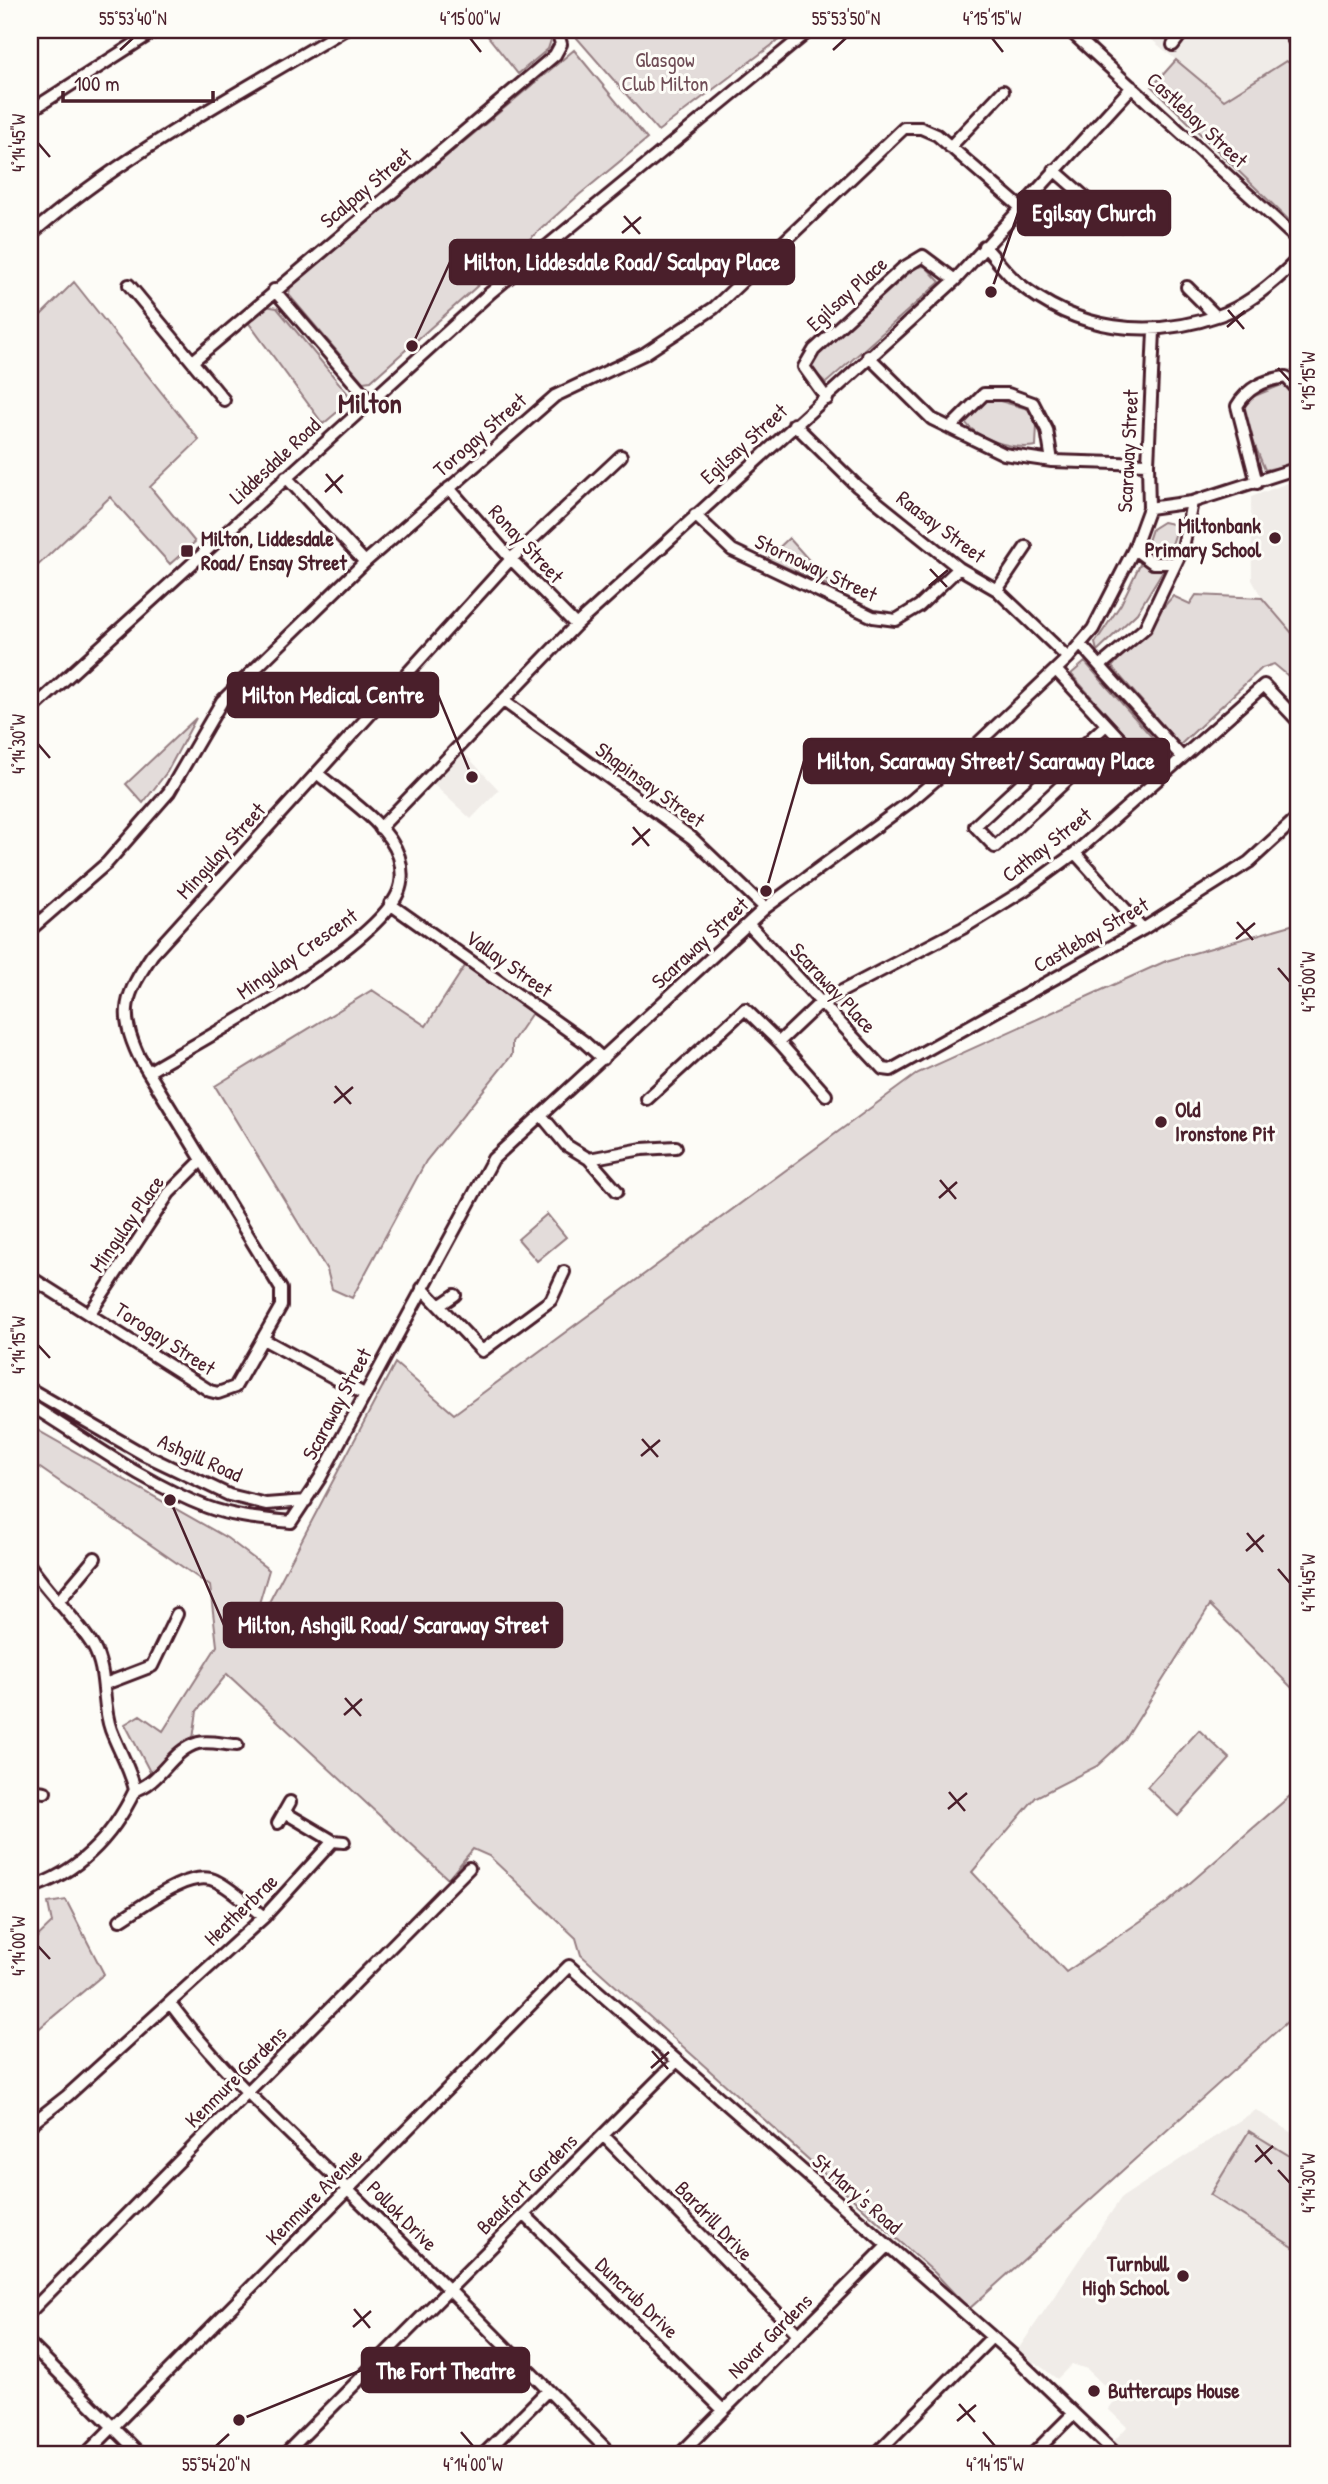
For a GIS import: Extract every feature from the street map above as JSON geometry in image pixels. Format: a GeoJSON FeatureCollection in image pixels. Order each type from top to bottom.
{"type":"FeatureCollection","features":[{"type":"Feature","properties":{"kind":"street"},"geometry":{"type":"LineString","coordinates":[[30,111],[156,30]]}},
{"type":"Feature","properties":{"kind":"street"},"geometry":{"type":"LineString","coordinates":[[30,235],[60,209],[137,155],[344,30]]}},
{"type":"Feature","properties":{"kind":"street","name":"Scalpay Street"},"geometry":{"type":"LineString","coordinates":[[193,361],[555,55],[561,44],[557,30]]}},
{"type":"Feature","properties":{"kind":"street","name":"Liddesdale Road"},"geometry":{"type":"LineString","coordinates":[[30,711],[369,400],[490,293],[810,30]]}},
{"type":"Feature","properties":{"kind":"street","name":"Castlebay Street"},"geometry":{"type":"LineString","coordinates":[[1069,30],[1298,240]]}},
{"type":"Feature","properties":{"kind":"street"},"geometry":{"type":"LineString","coordinates":[[1173,45],[1184,30]]}},
{"type":"Feature","properties":{"kind":"street"},"geometry":{"type":"LineString","coordinates":[[1288,30],[1298,47]]}},
{"type":"Feature","properties":{"kind":"street","name":"Egilsay Street"},"geometry":{"type":"LineString","coordinates":[[380,828],[505,702],[576,625],[794,424],[827,399],[868,356],[955,280],[1132,87]]}},
{"type":"Feature","properties":{"kind":"street"},"geometry":{"type":"LineString","coordinates":[[950,147],[1003,91]]}},
{"type":"Feature","properties":{"kind":"street","name":"Torogay Street"},"geometry":{"type":"LineString","coordinates":[[30,930],[107,863],[169,792],[222,701],[365,562],[555,396],[644,354],[714,308],[904,128],[921,128],[937,135],[1020,207]]}},
{"type":"Feature","properties":{"kind":"street"},"geometry":{"type":"LineString","coordinates":[[1054,170],[1118,226]]}},
{"type":"Feature","properties":{"kind":"street"},"geometry":{"type":"LineString","coordinates":[[984,246],[1017,281],[1053,304],[1099,324],[1154,331],[1216,316],[1248,301],[1298,259]]}},
{"type":"Feature","properties":{"kind":"street","name":"Egilsay Place"},"geometry":{"type":"LineString","coordinates":[[827,399],[804,367],[814,350],[903,268],[923,256],[955,280]]}},
{"type":"Feature","properties":{"kind":"street"},"geometry":{"type":"LineString","coordinates":[[128,285],[224,400]]}},
{"type":"Feature","properties":{"kind":"street"},"geometry":{"type":"LineString","coordinates":[[1187,288],[1216,316]]}},
{"type":"Feature","properties":{"kind":"street"},"geometry":{"type":"LineString","coordinates":[[274,290],[369,400]]}},
{"type":"Feature","properties":{"kind":"street","name":"Scaraway Street"},"geometry":{"type":"LineString","coordinates":[[306,1501],[487,1166],[765,908],[911,800],[975,746],[1056,670],[1093,629],[1134,549],[1149,508],[1148,464],[1154,331]]}},
{"type":"Feature","properties":{"kind":"street"},"geometry":{"type":"LineString","coordinates":[[868,356],[932,419],[1004,454],[1052,461],[1148,464]]}},
{"type":"Feature","properties":{"kind":"street"},"geometry":{"type":"LineString","coordinates":[[1257,484],[1237,407],[1244,393],[1268,380],[1286,377],[1298,390]]}},
{"type":"Feature","properties":{"kind":"street"},"geometry":{"type":"LineString","coordinates":[[950,428],[984,394],[1007,394],[1033,403],[1047,430],[1052,461]]}},
{"type":"Feature","properties":{"kind":"street","name":"Raasay Street"},"geometry":{"type":"LineString","coordinates":[[794,424],[857,486],[959,568],[997,590],[1068,658]]}},
{"type":"Feature","properties":{"kind":"street","name":"Mingulay Street"},"geometry":{"type":"LineString","coordinates":[[263,1339],[281,1306],[281,1289],[201,1161],[126,1030],[125,1007],[134,982],[152,955],[511,559],[621,456]]}},
{"type":"Feature","properties":{"kind":"street"},"geometry":{"type":"LineString","coordinates":[[1149,508],[1192,502],[1257,484],[1298,468]]}},
{"type":"Feature","properties":{"kind":"street"},"geometry":{"type":"LineString","coordinates":[[286,477],[365,562]]}},
{"type":"Feature","properties":{"kind":"street","name":"Ronay Street"},"geometry":{"type":"LineString","coordinates":[[449,488],[511,559],[576,625]]}},
{"type":"Feature","properties":{"kind":"street"},"geometry":{"type":"LineString","coordinates":[[1100,666],[1145,628],[1187,537],[1192,502]]}},
{"type":"Feature","properties":{"kind":"street","name":"Stornoway Street"},"geometry":{"type":"LineString","coordinates":[[695,515],[732,550],[873,617],[896,620],[919,606],[959,568]]}},
{"type":"Feature","properties":{"kind":"street"},"geometry":{"type":"LineString","coordinates":[[997,590],[1026,547]]}},
{"type":"Feature","properties":{"kind":"street"},"geometry":{"type":"LineString","coordinates":[[1134,549],[1153,563],[1176,563]]}},
{"type":"Feature","properties":{"kind":"street"},"geometry":{"type":"LineString","coordinates":[[1080,644],[1181,756]]}},
{"type":"Feature","properties":{"kind":"street"},"geometry":{"type":"LineString","coordinates":[[1056,670],[1157,779]]}},
{"type":"Feature","properties":{"kind":"street","name":"Cathay Street"},"geometry":{"type":"LineString","coordinates":[[779,1042],[821,1002],[963,928],[1023,891],[1075,853],[1264,685],[1298,721]]}},
{"type":"Feature","properties":{"kind":"street","name":"Shapinsay Street"},"geometry":{"type":"LineString","coordinates":[[505,702],[692,838],[765,908]]}},
{"type":"Feature","properties":{"kind":"street"},"geometry":{"type":"LineString","coordinates":[[1070,758],[1106,724]]}},
{"type":"Feature","properties":{"kind":"street"},"geometry":{"type":"LineString","coordinates":[[1060,747],[1070,758],[1080,768],[995,847],[975,825],[1060,747]]}},
{"type":"Feature","properties":{"kind":"street","name":"Mingulay Crescent"},"geometry":{"type":"LineString","coordinates":[[148,1072],[294,984],[366,933],[390,904],[402,880],[398,856],[380,828],[317,773]]}},
{"type":"Feature","properties":{"kind":"street","name":"Castlebay Street"},"geometry":{"type":"LineString","coordinates":[[891,1070],[1143,929],[1249,862],[1298,817]]}},
{"type":"Feature","properties":{"kind":"street"},"geometry":{"type":"LineString","coordinates":[[1075,853],[1143,929]]}},
{"type":"Feature","properties":{"kind":"street","name":"Vallay Street"},"geometry":{"type":"LineString","coordinates":[[390,904],[583,1041],[603,1059]]}},
{"type":"Feature","properties":{"kind":"street","name":"Scaraway Place"},"geometry":{"type":"LineString","coordinates":[[749,925],[883,1069],[891,1070]]}},
{"type":"Feature","properties":{"kind":"street"},"geometry":{"type":"LineString","coordinates":[[647,1098],[745,1009],[779,1042],[826,1095]]}},
{"type":"Feature","properties":{"kind":"street"},"geometry":{"type":"LineString","coordinates":[[542,1116],[566,1145],[589,1159],[617,1191]]}},
{"type":"Feature","properties":{"kind":"street"},"geometry":{"type":"LineString","coordinates":[[589,1159],[642,1149],[676,1147]]}},
{"type":"Feature","properties":{"kind":"street","name":"Mingulay Place"},"geometry":{"type":"LineString","coordinates":[[90,1313],[169,1193],[201,1161]]}},
{"type":"Feature","properties":{"kind":"street"},"geometry":{"type":"LineString","coordinates":[[422,1288],[482,1350],[551,1300],[564,1272]]}},
{"type":"Feature","properties":{"kind":"street","name":"Torogay Street"},"geometry":{"type":"LineString","coordinates":[[30,1276],[204,1388],[218,1393],[235,1387],[263,1339]]}},
{"type":"Feature","properties":{"kind":"street"},"geometry":{"type":"LineString","coordinates":[[439,1306],[455,1295]]}},
{"type":"Feature","properties":{"kind":"street"},"geometry":{"type":"LineString","coordinates":[[263,1339],[364,1394]]}},
{"type":"Feature","properties":{"kind":"street","name":"Ashgill Road"},"geometry":{"type":"LineString","coordinates":[[30,1389],[143,1454],[229,1495],[266,1504],[306,1501]]}},
{"type":"Feature","properties":{"kind":"street","name":"Ashgill Road"},"geometry":{"type":"LineString","coordinates":[[30,1405],[163,1487],[208,1507],[251,1518],[291,1522],[306,1501]]}},
{"type":"Feature","properties":{"kind":"street"},"geometry":{"type":"LineString","coordinates":[[58,1602],[95,1558]]}},
{"type":"Feature","properties":{"kind":"street"},"geometry":{"type":"LineString","coordinates":[[30,1566],[77,1622],[95,1650],[105,1684],[105,1710],[111,1730],[131,1770],[135,1790],[123,1814],[80,1862],[58,1878],[30,1888]]}},
{"type":"Feature","properties":{"kind":"street"},"geometry":{"type":"LineString","coordinates":[[105,1684],[152,1666],[177,1614]]}},
{"type":"Feature","properties":{"kind":"street"},"geometry":{"type":"LineString","coordinates":[[135,1790],[147,1787],[175,1757],[198,1743],[237,1745]]}},
{"type":"Feature","properties":{"kind":"street"},"geometry":{"type":"LineString","coordinates":[[30,1790],[45,1792]]}},
{"type":"Feature","properties":{"kind":"street","name":"Heatherbrae"},"geometry":{"type":"LineString","coordinates":[[30,2125],[264,1917],[339,1842],[287,1807],[278,1823]]}},
{"type":"Feature","properties":{"kind":"street","name":"Kenmure Gardens"},"geometry":{"type":"LineString","coordinates":[[30,2312],[469,1868]]}},
{"type":"Feature","properties":{"kind":"street"},"geometry":{"type":"LineString","coordinates":[[126,1920],[187,1880],[201,1876],[217,1881],[264,1917]]}},
{"type":"Feature","properties":{"kind":"street","name":"St Mary's Road"},"geometry":{"type":"LineString","coordinates":[[569,1966],[992,2337],[1116,2454]]}},
{"type":"Feature","properties":{"kind":"street","name":"Kenmure Avenue"},"geometry":{"type":"LineString","coordinates":[[86,2454],[569,1966]]}},
{"type":"Feature","properties":{"kind":"street","name":"Pollok Drive"},"geometry":{"type":"LineString","coordinates":[[170,2003],[210,2053],[248,2093],[348,2189],[611,2454]]}},
{"type":"Feature","properties":{"kind":"street","name":"Beaufort Gardens"},"geometry":{"type":"LineString","coordinates":[[285,2454],[677,2061]]}},
{"type":"Feature","properties":{"kind":"street","name":"Bardrill Drive"},"geometry":{"type":"LineString","coordinates":[[603,2135],[799,2335]]}},
{"type":"Feature","properties":{"kind":"street","name":"Duncrub Drive"},"geometry":{"type":"LineString","coordinates":[[524,2214],[723,2410]]}},
{"type":"Feature","properties":{"kind":"street","name":"Novar Gardens"},"geometry":{"type":"LineString","coordinates":[[680,2454],[887,2246]]}},
{"type":"Feature","properties":{"kind":"street"},"geometry":{"type":"LineString","coordinates":[[876,2454],[992,2337]]}},
{"type":"Feature","properties":{"kind":"street"},"geometry":{"type":"LineString","coordinates":[[30,2344],[140,2454]]}},
{"type":"Feature","properties":{"kind":"street"},"geometry":{"type":"LineString","coordinates":[[484,2454],[548,2390]]}},
{"type":"Feature","properties":{"kind":"street"},"geometry":{"type":"LineString","coordinates":[[1033,2454],[1073,2414]]}},
{"type":"Feature","properties":{"kind":"shaded area"},"geometry":{"type":"Polygon","coordinates":[[[1162,30],[1298,30],[1298,67],[1286,62],[1224,100],[1152,40],[1162,30]]]}},
{"type":"Feature","properties":{"kind":"shaded area","name":"Miltonbank Primary School"},"geometry":{"type":"Polygon","coordinates":[[[1298,479],[1298,640],[1262,598],[1252,580],[1251,497],[1298,479]]]}},
{"type":"Feature","properties":{"kind":"shaded area"},"geometry":{"type":"Polygon","coordinates":[[[464,753],[499,790],[471,819],[433,784],[464,753]]]}},
{"type":"Feature","properties":{"kind":"shaded area","name":"Turnbull High School"},"geometry":{"type":"Polygon","coordinates":[[[1256,2110],[1298,2137],[1298,2454],[1124,2454],[1112,2443],[1127,2427],[1108,2409],[1118,2399],[1087,2369],[1072,2364],[1057,2379],[1035,2362],[1029,2366],[1015,2354],[1121,2198],[1256,2110]]]}},
{"type":"Feature","properties":{"kind":"green space"},"geometry":{"type":"Polygon","coordinates":[[[483,30],[543,30],[551,40],[548,49],[518,74],[483,30]]]}},
{"type":"Feature","properties":{"kind":"green space","name":"Glasgow Club Milton"},"geometry":{"type":"Polygon","coordinates":[[[570,30],[792,30],[658,131],[570,30]]]}},
{"type":"Feature","properties":{"kind":"green space"},"geometry":{"type":"Polygon","coordinates":[[[574,50],[647,139],[579,195],[371,381],[363,382],[289,295],[290,287],[574,50]]]}},
{"type":"Feature","properties":{"kind":"green space"},"geometry":{"type":"Polygon","coordinates":[[[1176,60],[1224,100],[1286,61],[1298,67],[1298,229],[1152,87],[1176,60]]]}},
{"type":"Feature","properties":{"kind":"green space"},"geometry":{"type":"Polygon","coordinates":[[[925,266],[940,282],[826,383],[812,369],[812,359],[916,267],[925,266]]]}},
{"type":"Feature","properties":{"kind":"green space"},"geometry":{"type":"Polygon","coordinates":[[[74,282],[199,440],[150,487],[195,542],[170,564],[110,497],[30,573],[30,326],[74,282]]]}},
{"type":"Feature","properties":{"kind":"green space"},"geometry":{"type":"Polygon","coordinates":[[[265,306],[277,308],[349,395],[348,403],[323,424],[248,322],[265,306]]]}},
{"type":"Feature","properties":{"kind":"green space"},"geometry":{"type":"Polygon","coordinates":[[[1284,384],[1298,400],[1298,463],[1265,470],[1244,419],[1245,400],[1284,384]]]}},
{"type":"Feature","properties":{"kind":"green space"},"geometry":{"type":"Polygon","coordinates":[[[986,397],[1028,409],[1037,425],[1036,446],[1007,445],[970,428],[964,421],[986,397]]]}},
{"type":"Feature","properties":{"kind":"green space"},"geometry":{"type":"Polygon","coordinates":[[[1163,522],[1173,524],[1176,532],[1169,554],[1160,558],[1150,557],[1146,547],[1152,529],[1163,522]]]}},
{"type":"Feature","properties":{"kind":"green space"},"geometry":{"type":"Polygon","coordinates":[[[789,538],[834,588],[767,559],[789,538]]]}},
{"type":"Feature","properties":{"kind":"green space"},"geometry":{"type":"Polygon","coordinates":[[[1142,560],[1151,569],[1165,567],[1137,613],[1097,651],[1095,643],[1121,604],[1142,560]]]}},
{"type":"Feature","properties":{"kind":"green space"},"geometry":{"type":"Polygon","coordinates":[[[1196,595],[1262,598],[1298,640],[1298,684],[1274,664],[1262,668],[1180,745],[1112,667],[1173,596],[1190,604],[1196,595]]]}},
{"type":"Feature","properties":{"kind":"green space"},"geometry":{"type":"Polygon","coordinates":[[[1085,662],[1166,753],[1151,764],[1071,674],[1085,662]]]}},
{"type":"Feature","properties":{"kind":"green space"},"geometry":{"type":"Polygon","coordinates":[[[196,718],[167,772],[143,803],[126,784],[196,718]]]}},
{"type":"Feature","properties":{"kind":"green space"},"geometry":{"type":"Polygon","coordinates":[[[1298,923],[1298,1694],[1210,1605],[1125,1740],[1097,1766],[1036,1797],[972,1872],[1066,1972],[1167,1903],[1298,1789],[1298,2012],[969,2309],[935,2273],[581,1955],[576,1938],[489,1856],[473,1849],[448,1879],[227,1674],[197,1711],[193,1739],[150,1772],[125,1724],[140,1715],[163,1731],[217,1646],[210,1586],[30,1461],[30,1426],[227,1538],[269,1570],[247,1644],[395,1363],[454,1414],[918,1073],[1166,961],[1298,923]]]}},
{"type":"Feature","properties":{"kind":"green space"},"geometry":{"type":"Polygon","coordinates":[[[467,963],[534,1010],[512,1042],[512,1055],[426,1161],[352,1298],[332,1289],[327,1270],[215,1086],[372,990],[426,1026],[467,963]]]}},
{"type":"Feature","properties":{"kind":"green space"},"geometry":{"type":"Polygon","coordinates":[[[547,1214],[566,1237],[537,1261],[518,1239],[547,1214]]]}},
{"type":"Feature","properties":{"kind":"green space"},"geometry":{"type":"Polygon","coordinates":[[[1199,1730],[1230,1759],[1178,1816],[1147,1787],[1199,1730]]]}},
{"type":"Feature","properties":{"kind":"green space"},"geometry":{"type":"Polygon","coordinates":[[[66,1900],[104,1974],[30,2036],[30,1944],[52,1923],[48,1903],[66,1900]]]}},
{"type":"Feature","properties":{"kind":"green space"},"geometry":{"type":"Polygon","coordinates":[[[1249,2131],[1298,2161],[1298,2250],[1210,2195],[1249,2131]]]}},
{"type":"Feature","properties":{"kind":"place","name":"Egilsay Church"},"geometry":{"type":"Point","coordinates":[991,292]}},
{"type":"Feature","properties":{"kind":"place","name":"Milton, Liddesdale Road/ Scalpay Place"},"geometry":{"type":"Point","coordinates":[412,346]}},
{"type":"Feature","properties":{"kind":"place","name":"Miltonbank Primary School"},"geometry":{"type":"Point","coordinates":[1275,538]}},
{"type":"Feature","properties":{"kind":"place","name":"Milton, Liddesdale Road/ Ensay Street"},"geometry":{"type":"Point","coordinates":[187,551]}},
{"type":"Feature","properties":{"kind":"place","name":"Milton Medical Centre"},"geometry":{"type":"Point","coordinates":[472,777]}},
{"type":"Feature","properties":{"kind":"place","name":"Milton, Scaraway Street/ Scaraway Place"},"geometry":{"type":"Point","coordinates":[766,891]}},
{"type":"Feature","properties":{"kind":"place","name":"Old Ironstone Pit"},"geometry":{"type":"Point","coordinates":[1161,1122]}},
{"type":"Feature","properties":{"kind":"place","name":"Milton, Ashgill Road/ Scaraway Street"},"geometry":{"type":"Point","coordinates":[170,1500]}},
{"type":"Feature","properties":{"kind":"place","name":"Turnbull High School"},"geometry":{"type":"Point","coordinates":[1183,2276]}},
{"type":"Feature","properties":{"kind":"place","name":"Buttercups House"},"geometry":{"type":"Point","coordinates":[1094,2391]}},
{"type":"Feature","properties":{"kind":"place","name":"The Fort Theatre"},"geometry":{"type":"Point","coordinates":[239,2420]}},
{"type":"Feature","properties":{"kind":"district","name":"Milton"},"geometry":{"type":"Point","coordinates":[370,403]}}]}
